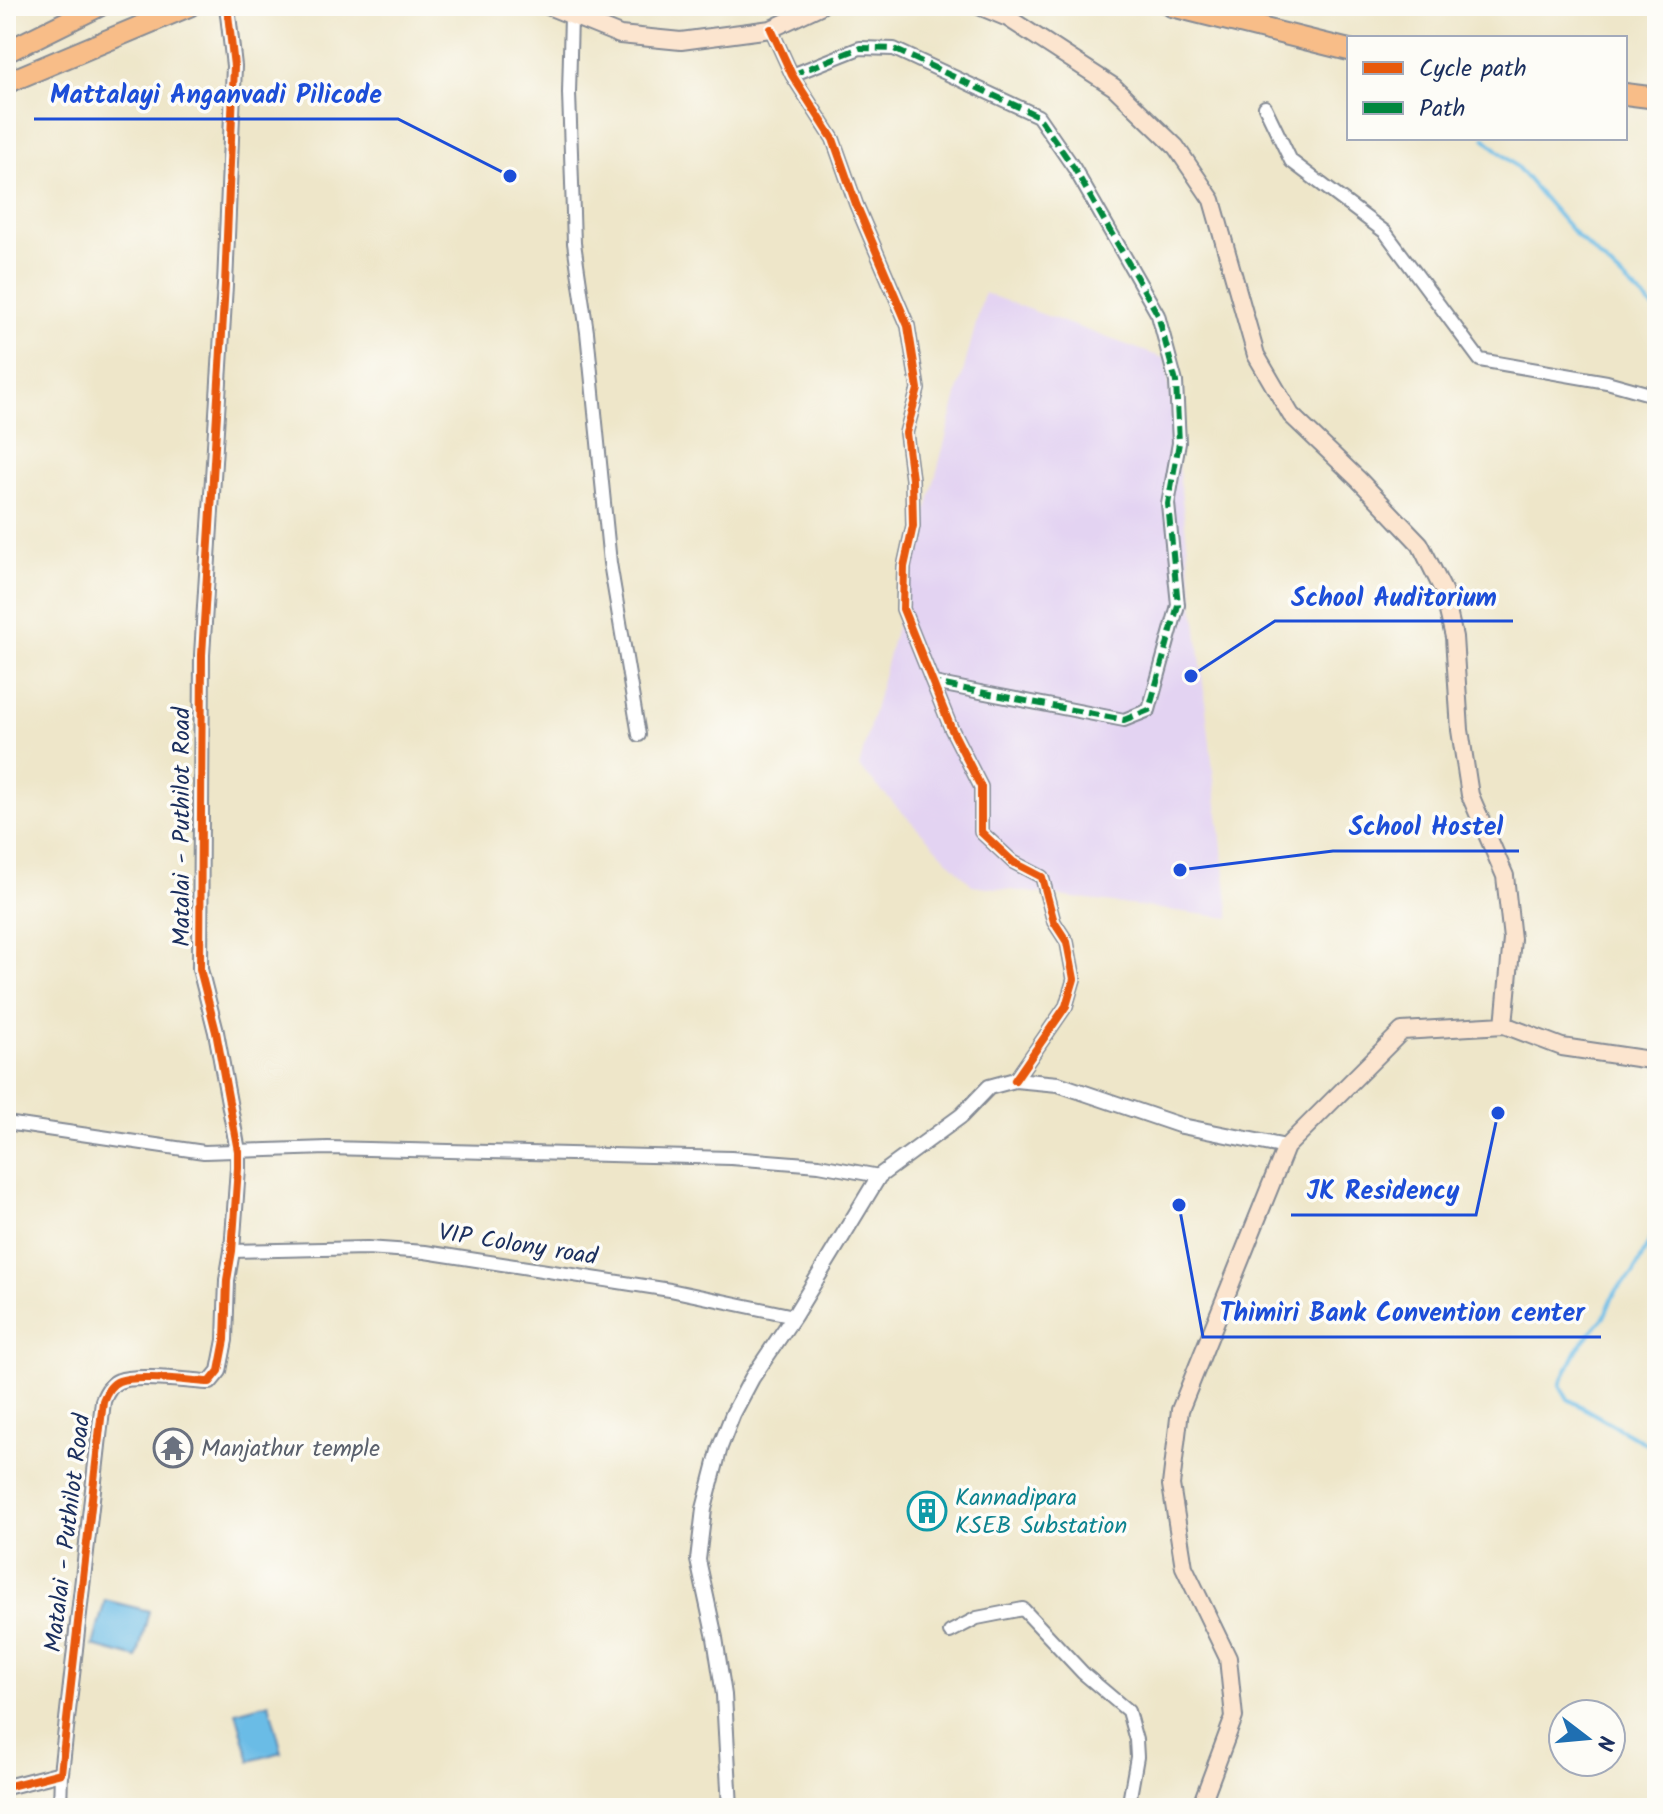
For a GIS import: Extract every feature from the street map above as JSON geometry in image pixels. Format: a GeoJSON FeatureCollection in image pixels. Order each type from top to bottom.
{"type":"FeatureCollection","features":[{"type":"Feature","properties":{"kind":"highway"},"geometry":{"type":"LineString","coordinates":[[6,52],[99,6]]}},
{"type":"Feature","properties":{"kind":"highway"},"geometry":{"type":"LineString","coordinates":[[1172,6],[1347,50]]}},
{"type":"Feature","properties":{"kind":"highway"},"geometry":{"type":"LineString","coordinates":[[6,83],[190,7]]}},
{"type":"Feature","properties":{"kind":"highway"},"geometry":{"type":"LineString","coordinates":[[1627,94],[1657,98]]}},
{"type":"Feature","properties":{"kind":"main road"},"geometry":{"type":"LineString","coordinates":[[548,6],[620,35],[681,41],[771,29],[820,6]]}},
{"type":"Feature","properties":{"kind":"main road"},"geometry":{"type":"LineString","coordinates":[[979,6],[1008,18],[1114,87],[1176,147],[1212,200],[1256,355],[1291,415],[1420,544],[1438,578],[1454,637],[1460,730],[1470,795],[1505,876],[1512,939],[1504,1025]]}},
{"type":"Feature","properties":{"kind":"main road"},"geometry":{"type":"LineString","coordinates":[[1200,1808],[1234,1717],[1228,1658],[1184,1567],[1171,1485],[1180,1410],[1286,1147],[1402,1031],[1504,1025],[1562,1047],[1657,1061]]}},
{"type":"Feature","properties":{"kind":"street","name":"Matalai - Puthilot Road"},"geometry":{"type":"LineString","coordinates":[[61,1773],[103,1401],[107,1391],[118,1381],[210,1382],[219,1371],[225,1340],[238,1151],[216,1032],[200,969],[202,655],[225,285],[234,66],[227,6]]}},
{"type":"Feature","properties":{"kind":"street"},"geometry":{"type":"LineString","coordinates":[[571,16],[569,93],[574,243],[587,332],[610,563],[639,735]]}},
{"type":"Feature","properties":{"kind":"street"},"geometry":{"type":"LineString","coordinates":[[771,29],[792,75],[811,100],[833,139],[856,204],[908,326],[918,389],[906,433],[912,479],[913,526],[904,567],[903,609],[951,728],[981,787],[981,832],[1013,862],[1042,877],[1054,922],[1067,942],[1074,979],[1066,1006],[1015,1080]]}},
{"type":"Feature","properties":{"kind":"street"},"geometry":{"type":"LineString","coordinates":[[792,75],[860,48],[894,49],[1038,116],[1074,168],[1158,315],[1176,382],[1179,443],[1168,504],[1178,605],[1149,710],[1124,720],[934,683]]}},
{"type":"Feature","properties":{"kind":"street"},"geometry":{"type":"LineString","coordinates":[[1265,107],[1291,161],[1385,232],[1480,360],[1607,382],[1657,396]]}},
{"type":"Feature","properties":{"kind":"street"},"geometry":{"type":"LineString","coordinates":[[730,1808],[724,1695],[698,1560],[704,1509],[720,1447],[733,1414],[752,1378],[794,1316],[879,1176],[961,1116],[989,1087],[1015,1080],[1058,1084],[1182,1126],[1286,1147]]}},
{"type":"Feature","properties":{"kind":"street"},"geometry":{"type":"LineString","coordinates":[[6,1123],[204,1152],[328,1148],[731,1158],[819,1165],[879,1176]]}},
{"type":"Feature","properties":{"kind":"street","name":"VIP Colony road"},"geometry":{"type":"LineString","coordinates":[[232,1251],[367,1248],[425,1252],[670,1290],[794,1316]]}},
{"type":"Feature","properties":{"kind":"street"},"geometry":{"type":"LineString","coordinates":[[950,1632],[977,1618],[1023,1609],[1083,1673],[1128,1711],[1137,1757],[1128,1808]]}},
{"type":"Feature","properties":{"kind":"street"},"geometry":{"type":"LineString","coordinates":[[6,1787],[61,1773],[60,1808]]}},
{"type":"Feature","properties":{"kind":"shaded area"},"geometry":{"type":"Polygon","coordinates":[[[984,293],[1166,359],[1230,918],[972,885],[859,767],[984,293]]]}},
{"type":"Feature","properties":{"kind":"water"},"geometry":{"type":"Polygon","coordinates":[[[105,1600],[149,1611],[137,1658],[93,1646],[105,1600]]]}},
{"type":"Feature","properties":{"kind":"water"},"geometry":{"type":"Polygon","coordinates":[[[269,1703],[282,1752],[250,1761],[236,1712],[269,1703]]]}},
{"type":"Feature","properties":{"kind":"waterway"},"geometry":{"type":"LineString","coordinates":[[1486,140],[1517,167],[1575,234],[1657,311]]}},
{"type":"Feature","properties":{"kind":"waterway"},"geometry":{"type":"LineString","coordinates":[[1657,797],[1654,840],[1657,861]]}},
{"type":"Feature","properties":{"kind":"waterway"},"geometry":{"type":"LineString","coordinates":[[1657,1226],[1633,1274],[1616,1290],[1604,1317],[1578,1348],[1560,1385],[1568,1399],[1657,1450]]}},
{"type":"Feature","properties":{"kind":"marked path"},"geometry":{"type":"LineString","coordinates":[[792,75],[860,48],[894,49],[1038,116],[1074,168],[1158,315],[1176,382],[1179,443],[1168,504],[1178,605],[1149,710],[1124,720],[934,683]]}},
{"type":"Feature","properties":{"kind":"cycle path"},"geometry":{"type":"LineString","coordinates":[[6,1787],[61,1773],[103,1401],[114,1384],[127,1379],[210,1382],[219,1371],[225,1340],[238,1151],[216,1032],[200,969],[202,655],[225,285],[234,66],[227,6]]}},
{"type":"Feature","properties":{"kind":"cycle path"},"geometry":{"type":"LineString","coordinates":[[771,29],[792,75],[833,139],[856,204],[908,326],[918,389],[906,433],[912,479],[913,526],[904,567],[903,609],[951,728],[981,787],[981,832],[1013,862],[1042,877],[1054,922],[1067,942],[1074,979],[1066,1006],[1015,1080]]}},
{"type":"Feature","properties":{"kind":"place","name":"Mattalayi Anganvadi Pilicode"},"geometry":{"type":"Point","coordinates":[510,176]}},
{"type":"Feature","properties":{"kind":"place","name":"School Auditorium"},"geometry":{"type":"Point","coordinates":[1191,676]}},
{"type":"Feature","properties":{"kind":"place","name":"School Hostel"},"geometry":{"type":"Point","coordinates":[1180,870]}},
{"type":"Feature","properties":{"kind":"place","name":"JK Residency"},"geometry":{"type":"Point","coordinates":[1498,1113]}},
{"type":"Feature","properties":{"kind":"place","name":"Thimiri Bank Convention center"},"geometry":{"type":"Point","coordinates":[1179,1205]}},
{"type":"Feature","properties":{"kind":"place","name":"Manjathur temple"},"geometry":{"type":"Point","coordinates":[173,1448]}},
{"type":"Feature","properties":{"kind":"place","name":"Kannadipara KSEB Substation"},"geometry":{"type":"Point","coordinates":[927,1511]}}]}
